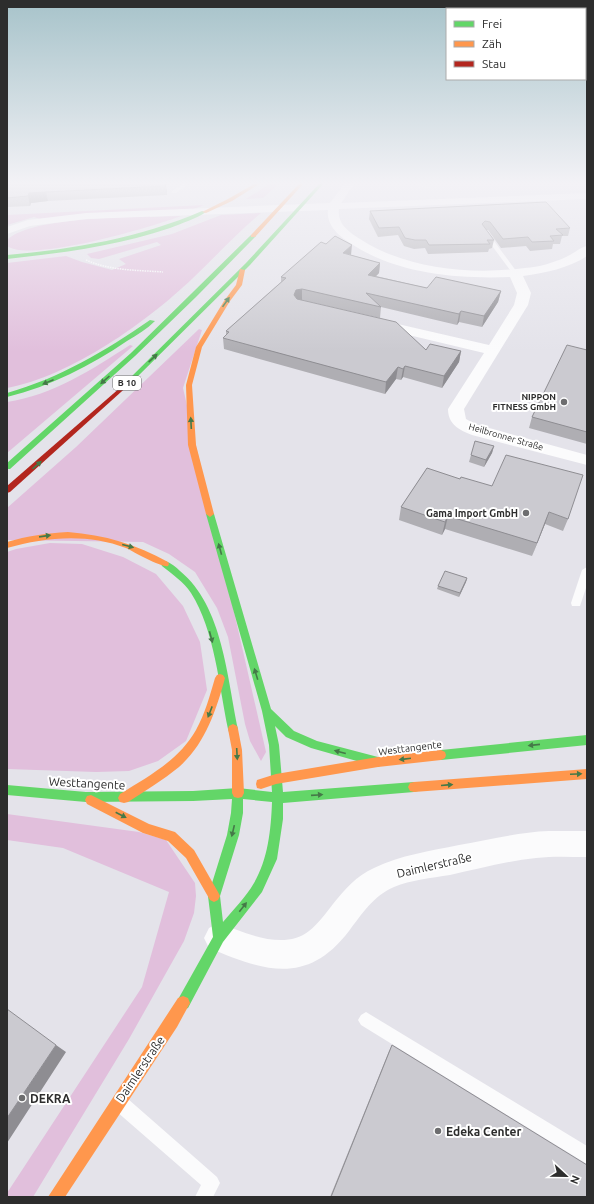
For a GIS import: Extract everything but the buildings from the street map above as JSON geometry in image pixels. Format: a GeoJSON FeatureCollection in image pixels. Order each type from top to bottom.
{"type":"FeatureCollection","features":[{"type":"Feature","properties":{"kind":"main road"},"geometry":{"type":"LineString","coordinates":[[7,257],[78,249],[125,239]]}},
{"type":"Feature","properties":{"kind":"main road","name":"B 10"},"geometry":{"type":"LineString","coordinates":[[7,467],[138,350],[194,296],[248,239]]}},
{"type":"Feature","properties":{"kind":"main road","name":"B 10"},"geometry":{"type":"LineString","coordinates":[[7,490],[158,354],[272,239]]}},
{"type":"Feature","properties":{"kind":"main road","name":"Daimlerstraße"},"geometry":{"type":"LineString","coordinates":[[56,1197],[172,1022],[220,938],[258,888],[271,859],[277,819],[278,798],[274,745],[267,711],[232,594],[192,445],[189,385],[199,347],[214,321],[239,285],[242,270]]}},
{"type":"Feature","properties":{"kind":"main road"},"geometry":{"type":"LineString","coordinates":[[7,395],[48,382],[94,359],[131,337],[166,311],[194,296]]}},
{"type":"Feature","properties":{"kind":"main road"},"geometry":{"type":"LineString","coordinates":[[7,545],[27,539],[50,535],[90,536],[137,548],[156,558],[181,577],[193,591],[203,608],[221,675],[237,749],[237,813],[233,835],[214,896]]}},
{"type":"Feature","properties":{"kind":"main road"},"geometry":{"type":"LineString","coordinates":[[124,798],[171,766],[182,757],[191,746],[206,722],[213,706],[221,675]]}},
{"type":"Feature","properties":{"kind":"main road"},"geometry":{"type":"LineString","coordinates":[[267,711],[290,734],[315,746],[378,762]]}},
{"type":"Feature","properties":{"kind":"main road","name":"Westtangente"},"geometry":{"type":"LineString","coordinates":[[238,793],[276,779],[378,762],[470,751],[587,740]]}},
{"type":"Feature","properties":{"kind":"main road","name":"Westtangente"},"geometry":{"type":"LineString","coordinates":[[7,790],[86,797],[124,798],[238,793],[278,798],[587,774]]}},
{"type":"Feature","properties":{"kind":"main road"},"geometry":{"type":"LineString","coordinates":[[86,797],[147,829],[171,836],[190,854],[214,896],[220,938]]}},
{"type":"Feature","properties":{"kind":"street"},"geometry":{"type":"LineString","coordinates":[[351,239],[358,244],[388,258],[433,269],[477,273],[515,273],[540,269],[573,259],[587,250]]}},
{"type":"Feature","properties":{"kind":"street","name":"Heilbronner Straße"},"geometry":{"type":"LineString","coordinates":[[515,273],[524,293],[522,302],[456,409],[455,416],[460,423],[478,431],[587,460]]}},
{"type":"Feature","properties":{"kind":"street"},"geometry":{"type":"LineString","coordinates":[[362,319],[492,350]]}},
{"type":"Feature","properties":{"kind":"street","name":"Daimlerstraße"},"geometry":{"type":"LineString","coordinates":[[220,938],[266,954],[277,956],[299,953],[315,945],[332,930],[349,905],[365,888],[384,877],[412,868],[528,846],[587,844]]}},
{"type":"Feature","properties":{"kind":"lane"},"geometry":{"type":"LineString","coordinates":[[490,239],[515,273]]}},
{"type":"Feature","properties":{"kind":"lane"},"geometry":{"type":"LineString","coordinates":[[576,603],[587,570]]}},
{"type":"Feature","properties":{"kind":"lane"},"geometry":{"type":"LineString","coordinates":[[366,1020],[587,1156]]}},
{"type":"Feature","properties":{"kind":"lane"},"geometry":{"type":"LineString","coordinates":[[118,1102],[211,1183],[204,1197]]}},
{"type":"Feature","properties":{"kind":"path"},"geometry":{"type":"LineString","coordinates":[[78,249],[80,256],[98,266],[128,271],[163,272]]}},
{"type":"Feature","properties":{"kind":"shaded area"},"geometry":{"type":"Polygon","coordinates":[[[103,239],[65,247],[40,250],[20,250],[7,246],[7,240],[103,239]]]}},
{"type":"Feature","properties":{"kind":"shaded area"},"geometry":{"type":"Polygon","coordinates":[[[150,239],[232,239],[193,278],[154,312],[107,345],[82,360],[57,372],[31,382],[7,388],[7,263],[66,256],[112,270],[126,264],[119,259],[161,245],[157,242],[99,259],[91,258],[87,254],[150,239]]]}},
{"type":"Feature","properties":{"kind":"shaded area"},"geometry":{"type":"Polygon","coordinates":[[[199,329],[202,330],[183,388],[266,752],[261,761],[250,741],[245,724],[228,637],[217,608],[195,572],[169,554],[143,542],[7,540],[7,508],[76,447],[199,329]]]}},
{"type":"Feature","properties":{"kind":"shaded area"},"geometry":{"type":"Polygon","coordinates":[[[130,345],[133,346],[7,453],[7,402],[24,399],[56,387],[86,372],[130,345]]]}},
{"type":"Feature","properties":{"kind":"shaded area"},"geometry":{"type":"Polygon","coordinates":[[[50,543],[82,544],[123,557],[156,574],[183,606],[200,642],[207,690],[186,741],[158,761],[129,771],[96,772],[7,769],[7,552],[50,543]]]}},
{"type":"Feature","properties":{"kind":"shaded area"},"geometry":{"type":"Polygon","coordinates":[[[7,814],[139,832],[166,840],[195,883],[196,896],[194,913],[184,941],[129,1039],[33,1197],[7,1197],[7,1193],[142,987],[169,892],[63,848],[7,840],[7,814]]]}},
{"type":"Feature","properties":{"kind":"traffic: fast"},"geometry":{"type":"LineString","coordinates":[[7,257],[57,252],[123,239]]}},
{"type":"Feature","properties":{"kind":"traffic: fast"},"geometry":{"type":"LineString","coordinates":[[7,467],[71,412],[133,354],[194,296],[250,239]]}},
{"type":"Feature","properties":{"kind":"traffic: fast"},"geometry":{"type":"LineString","coordinates":[[129,382],[248,264],[271,239]]}},
{"type":"Feature","properties":{"kind":"traffic: fast"},"geometry":{"type":"LineString","coordinates":[[7,395],[46,383],[83,366],[118,345],[152,321]]}},
{"type":"Feature","properties":{"kind":"traffic: fast"},"geometry":{"type":"LineString","coordinates":[[210,514],[267,711],[274,745],[278,798]]}},
{"type":"Feature","properties":{"kind":"traffic: fast"},"geometry":{"type":"LineString","coordinates":[[165,564],[188,583],[194,591],[209,622],[219,658],[233,729]]}},
{"type":"Feature","properties":{"kind":"traffic: fast"},"geometry":{"type":"LineString","coordinates":[[267,711],[290,734],[315,745],[378,762]]}},
{"type":"Feature","properties":{"kind":"traffic: fast"},"geometry":{"type":"LineString","coordinates":[[441,755],[587,740]]}},
{"type":"Feature","properties":{"kind":"traffic: fast"},"geometry":{"type":"LineString","coordinates":[[7,790],[86,797],[193,796],[238,793],[278,798],[414,787]]}},
{"type":"Feature","properties":{"kind":"traffic: fast"},"geometry":{"type":"LineString","coordinates":[[219,938],[214,896],[233,835],[237,813],[238,793]]}},
{"type":"Feature","properties":{"kind":"traffic: fast"},"geometry":{"type":"LineString","coordinates":[[183,1003],[219,938],[258,888],[271,859],[277,819],[278,798]]}},
{"type":"Feature","properties":{"kind":"traffic: slow"},"geometry":{"type":"LineString","coordinates":[[210,514],[192,445],[189,385],[199,347],[227,301],[239,285],[242,270]]}},
{"type":"Feature","properties":{"kind":"traffic: slow"},"geometry":{"type":"LineString","coordinates":[[7,545],[27,539],[48,536],[88,536],[128,546],[165,564]]}},
{"type":"Feature","properties":{"kind":"traffic: slow"},"geometry":{"type":"LineString","coordinates":[[124,798],[168,770],[190,748],[205,724],[220,678]]}},
{"type":"Feature","properties":{"kind":"traffic: slow"},"geometry":{"type":"LineString","coordinates":[[233,729],[237,750],[238,793]]}},
{"type":"Feature","properties":{"kind":"traffic: slow"},"geometry":{"type":"LineString","coordinates":[[261,784],[276,779],[378,762],[441,755]]}},
{"type":"Feature","properties":{"kind":"traffic: slow"},"geometry":{"type":"LineString","coordinates":[[414,787],[587,774]]}},
{"type":"Feature","properties":{"kind":"traffic: slow"},"geometry":{"type":"LineString","coordinates":[[91,800],[147,829],[171,836],[190,854],[214,896]]}},
{"type":"Feature","properties":{"kind":"traffic: slow"},"geometry":{"type":"LineString","coordinates":[[56,1197],[172,1022],[183,1003]]}},
{"type":"Feature","properties":{"kind":"traffic: jam"},"geometry":{"type":"LineString","coordinates":[[7,490],[129,382]]}},
{"type":"Feature","properties":{"kind":"place","name":"NIPPON FITNESS GmbH"},"geometry":{"type":"Point","coordinates":[564,402]}},
{"type":"Feature","properties":{"kind":"place","name":"Gama Import GmbH"},"geometry":{"type":"Point","coordinates":[526,513]}},
{"type":"Feature","properties":{"kind":"place","name":"DEKRA"},"geometry":{"type":"Point","coordinates":[22,1098]}},
{"type":"Feature","properties":{"kind":"place","name":"Edeka Center"},"geometry":{"type":"Point","coordinates":[438,1131]}}]}
